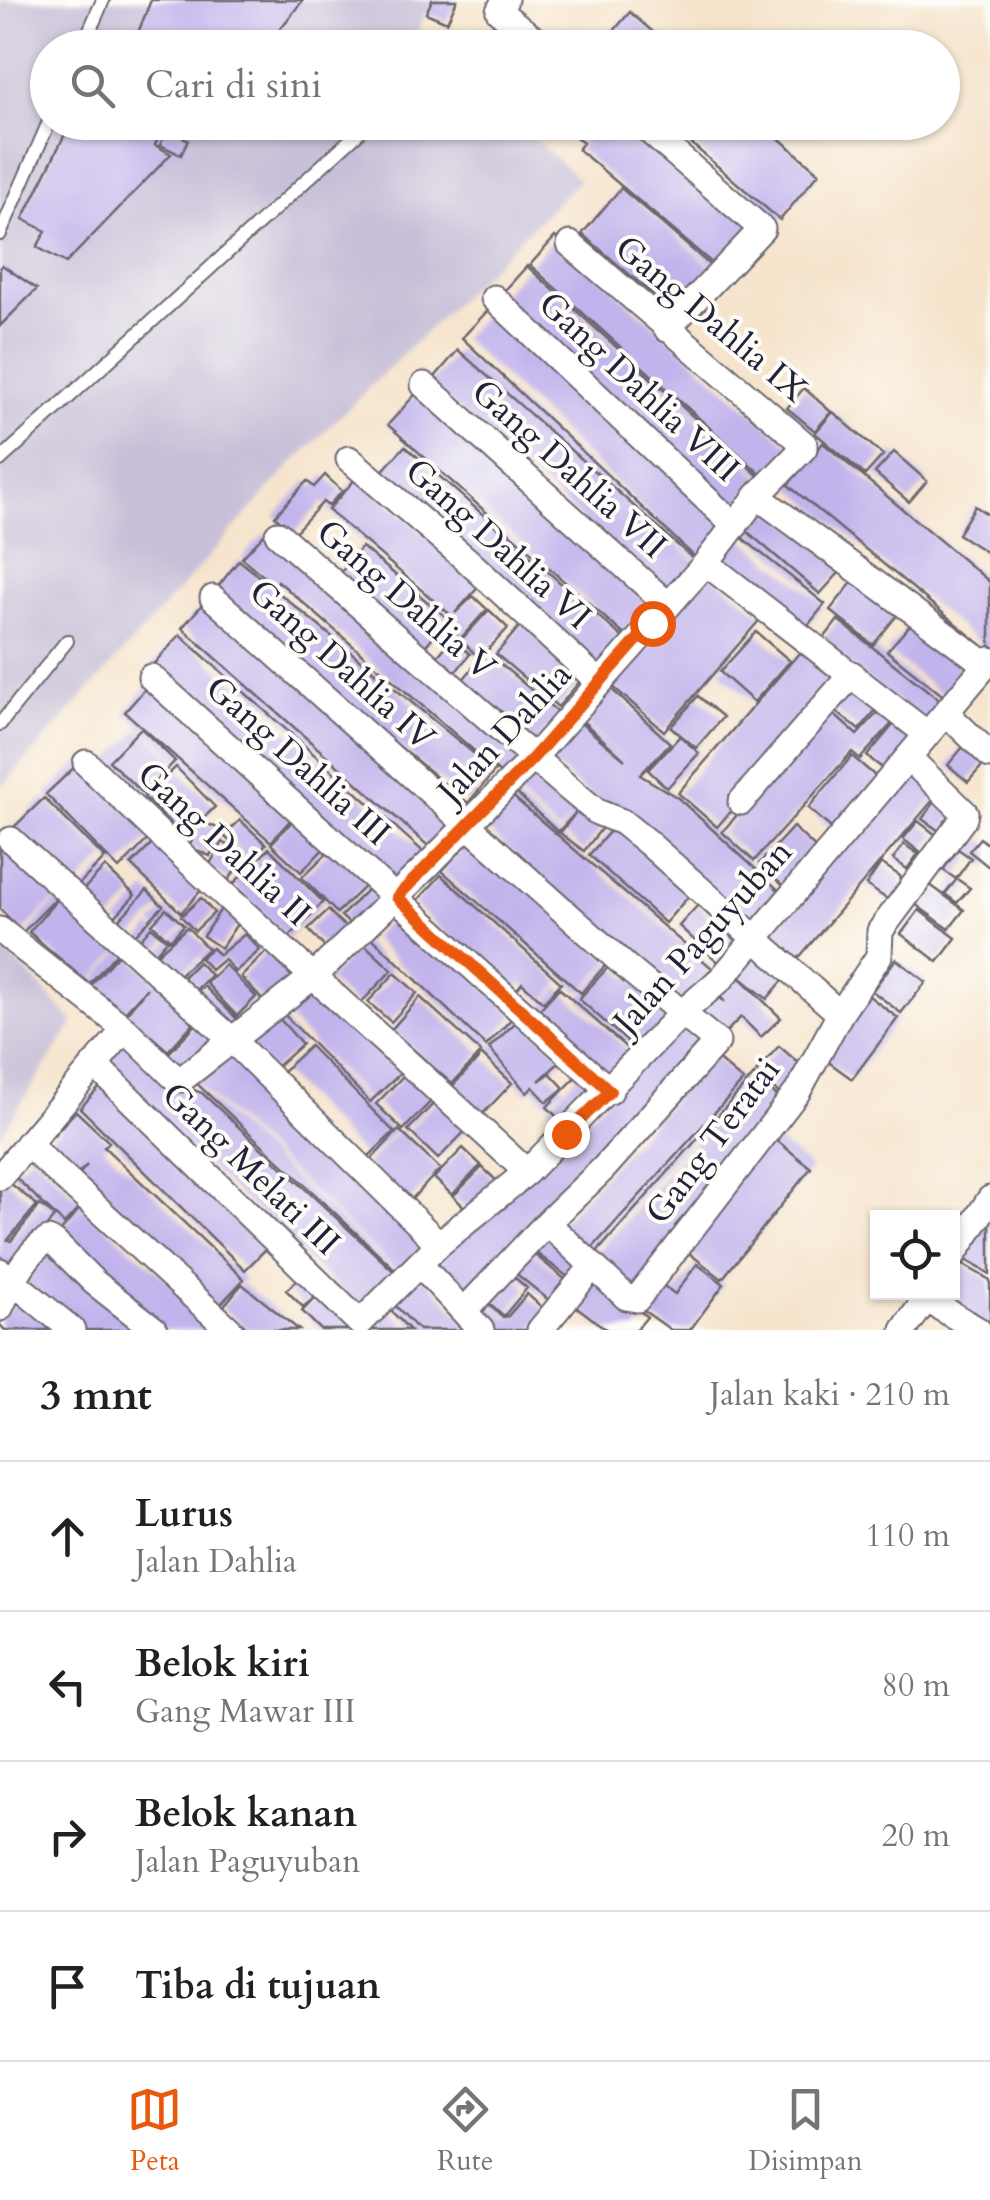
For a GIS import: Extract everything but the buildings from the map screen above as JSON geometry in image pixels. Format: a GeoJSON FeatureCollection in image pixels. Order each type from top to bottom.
{"type":"FeatureCollection","features":[{"type":"Feature","properties":{"kind":"street"},"geometry":{"type":"LineString","coordinates":[[505,0],[499,10],[523,30]]}},
{"type":"Feature","properties":{"kind":"street"},"geometry":{"type":"LineString","coordinates":[[659,140],[762,229],[667,328]]}},
{"type":"Feature","properties":{"kind":"street","name":"Gang Dahlia IX"},"geometry":{"type":"LineString","coordinates":[[570,244],[804,444],[804,448]]}},
{"type":"Feature","properties":{"kind":"street","name":"Gang Dahlia VIII"},"geometry":{"type":"LineString","coordinates":[[494,298],[735,526]]}},
{"type":"Feature","properties":{"kind":"street","name":"Gang Dahlia VII"},"geometry":{"type":"LineString","coordinates":[[424,385],[667,604]]}},
{"type":"Feature","properties":{"kind":"street","name":"Jalan Dahlia"},"geometry":{"type":"LineString","coordinates":[[125,1029],[173,1076],[182,1079],[314,975],[397,897],[534,757],[706,564],[757,496],[804,448]]}},
{"type":"Feature","properties":{"kind":"street","name":"Gang Dahlia VI"},"geometry":{"type":"LineString","coordinates":[[349,458],[600,682]]}},
{"type":"Feature","properties":{"kind":"street"},"geometry":{"type":"LineString","coordinates":[[757,496],[988,662]]}},
{"type":"Feature","properties":{"kind":"street","name":"Gang Dahlia V"},"geometry":{"type":"LineString","coordinates":[[278,534],[597,812],[622,822],[648,842],[753,940]]}},
{"type":"Feature","properties":{"kind":"street"},"geometry":{"type":"LineString","coordinates":[[706,564],[927,734]]}},
{"type":"Feature","properties":{"kind":"street","name":"Gang Dahlia IV"},"geometry":{"type":"LineString","coordinates":[[213,598],[683,1012]]}},
{"type":"Feature","properties":{"kind":"street","name":"Jalan Paguyuban"},"geometry":{"type":"LineString","coordinates":[[360,1323],[439,1244],[527,1172],[683,1012],[722,978],[988,662]]}},
{"type":"Feature","properties":{"kind":"street"},"geometry":{"type":"LineString","coordinates":[[740,802],[852,674]]}},
{"type":"Feature","properties":{"kind":"street","name":"Gang Dahlia III"},"geometry":{"type":"LineString","coordinates":[[152,678],[610,1091]]}},
{"type":"Feature","properties":{"kind":"street"},"geometry":{"type":"LineString","coordinates":[[946,713],[990,755]]}},
{"type":"Feature","properties":{"kind":"street"},"geometry":{"type":"LineString","coordinates":[[753,940],[840,1014],[878,956],[880,931],[964,818],[965,813],[908,757]]}},
{"type":"Feature","properties":{"kind":"street","name":"Gang Dahlia II"},"geometry":{"type":"LineString","coordinates":[[86,763],[194,868],[527,1172]]}},
{"type":"Feature","properties":{"kind":"street"},"geometry":{"type":"LineString","coordinates":[[11,840],[230,1039],[439,1244]]}},
{"type":"Feature","properties":{"kind":"street"},"geometry":{"type":"LineString","coordinates":[[0,930],[125,1029],[0,1177]]}},
{"type":"Feature","properties":{"kind":"street","name":"Gang Teratai"},"geometry":{"type":"LineString","coordinates":[[472,1320],[546,1223],[621,1150],[716,1042],[683,1012]]}},
{"type":"Feature","properties":{"kind":"street","name":"Gang Teratai"},"geometry":{"type":"LineString","coordinates":[[546,1223],[626,1297],[637,1299],[798,1091],[840,1014]]}},
{"type":"Feature","properties":{"kind":"street","name":"Gang Melati III"},"geometry":{"type":"LineString","coordinates":[[94,1064],[360,1323]]}},
{"type":"Feature","properties":{"kind":"street"},"geometry":{"type":"LineString","coordinates":[[27,1144],[230,1330]]}},
{"type":"Feature","properties":{"kind":"street"},"geometry":{"type":"LineString","coordinates":[[960,1246],[988,1207]]}},
{"type":"Feature","properties":{"kind":"street"},"geometry":{"type":"LineString","coordinates":[[0,1308],[7,1275],[43,1241],[52,1240],[94,1282],[155,1330]]}},
{"type":"Feature","properties":{"kind":"street"},"geometry":{"type":"LineString","coordinates":[[420,1265],[472,1320]]}},
{"type":"Feature","properties":{"kind":"street"},"geometry":{"type":"LineString","coordinates":[[540,1330],[592,1266]]}},
{"type":"Feature","properties":{"kind":"street"},"geometry":{"type":"LineString","coordinates":[[7,1275],[72,1330]]}},
{"type":"Feature","properties":{"kind":"street"},"geometry":{"type":"LineString","coordinates":[[904,1330],[925,1300]]}},
{"type":"Feature","properties":{"kind":"street"},"geometry":{"type":"LineString","coordinates":[[934,1300],[978,1330]]}},
{"type":"Feature","properties":{"kind":"lane"},"geometry":{"type":"LineString","coordinates":[[90,30],[103,0]]}},
{"type":"Feature","properties":{"kind":"lane"},"geometry":{"type":"LineString","coordinates":[[0,234],[41,140]]}},
{"type":"Feature","properties":{"kind":"lane"},"geometry":{"type":"LineString","coordinates":[[0,460],[350,140]]}},
{"type":"Feature","properties":{"kind":"lane"},"geometry":{"type":"LineString","coordinates":[[0,724],[67,641]]}},
{"type":"Feature","properties":{"kind":"shaded area"},"geometry":{"type":"Polygon","coordinates":[[[0,0],[431,0],[419,30],[30,30],[30,140],[536,140],[579,180],[292,464],[0,789],[0,0]]]}},
{"type":"Feature","properties":{"kind":"shaded area"},"geometry":{"type":"Polygon","coordinates":[[[0,944],[74,1022],[0,1136],[0,944]]]}},
{"type":"Feature","properties":{"kind":"route"},"geometry":{"type":"LineString","coordinates":[[566,1134],[610,1091],[397,897],[534,757],[652,623]]}}]}
